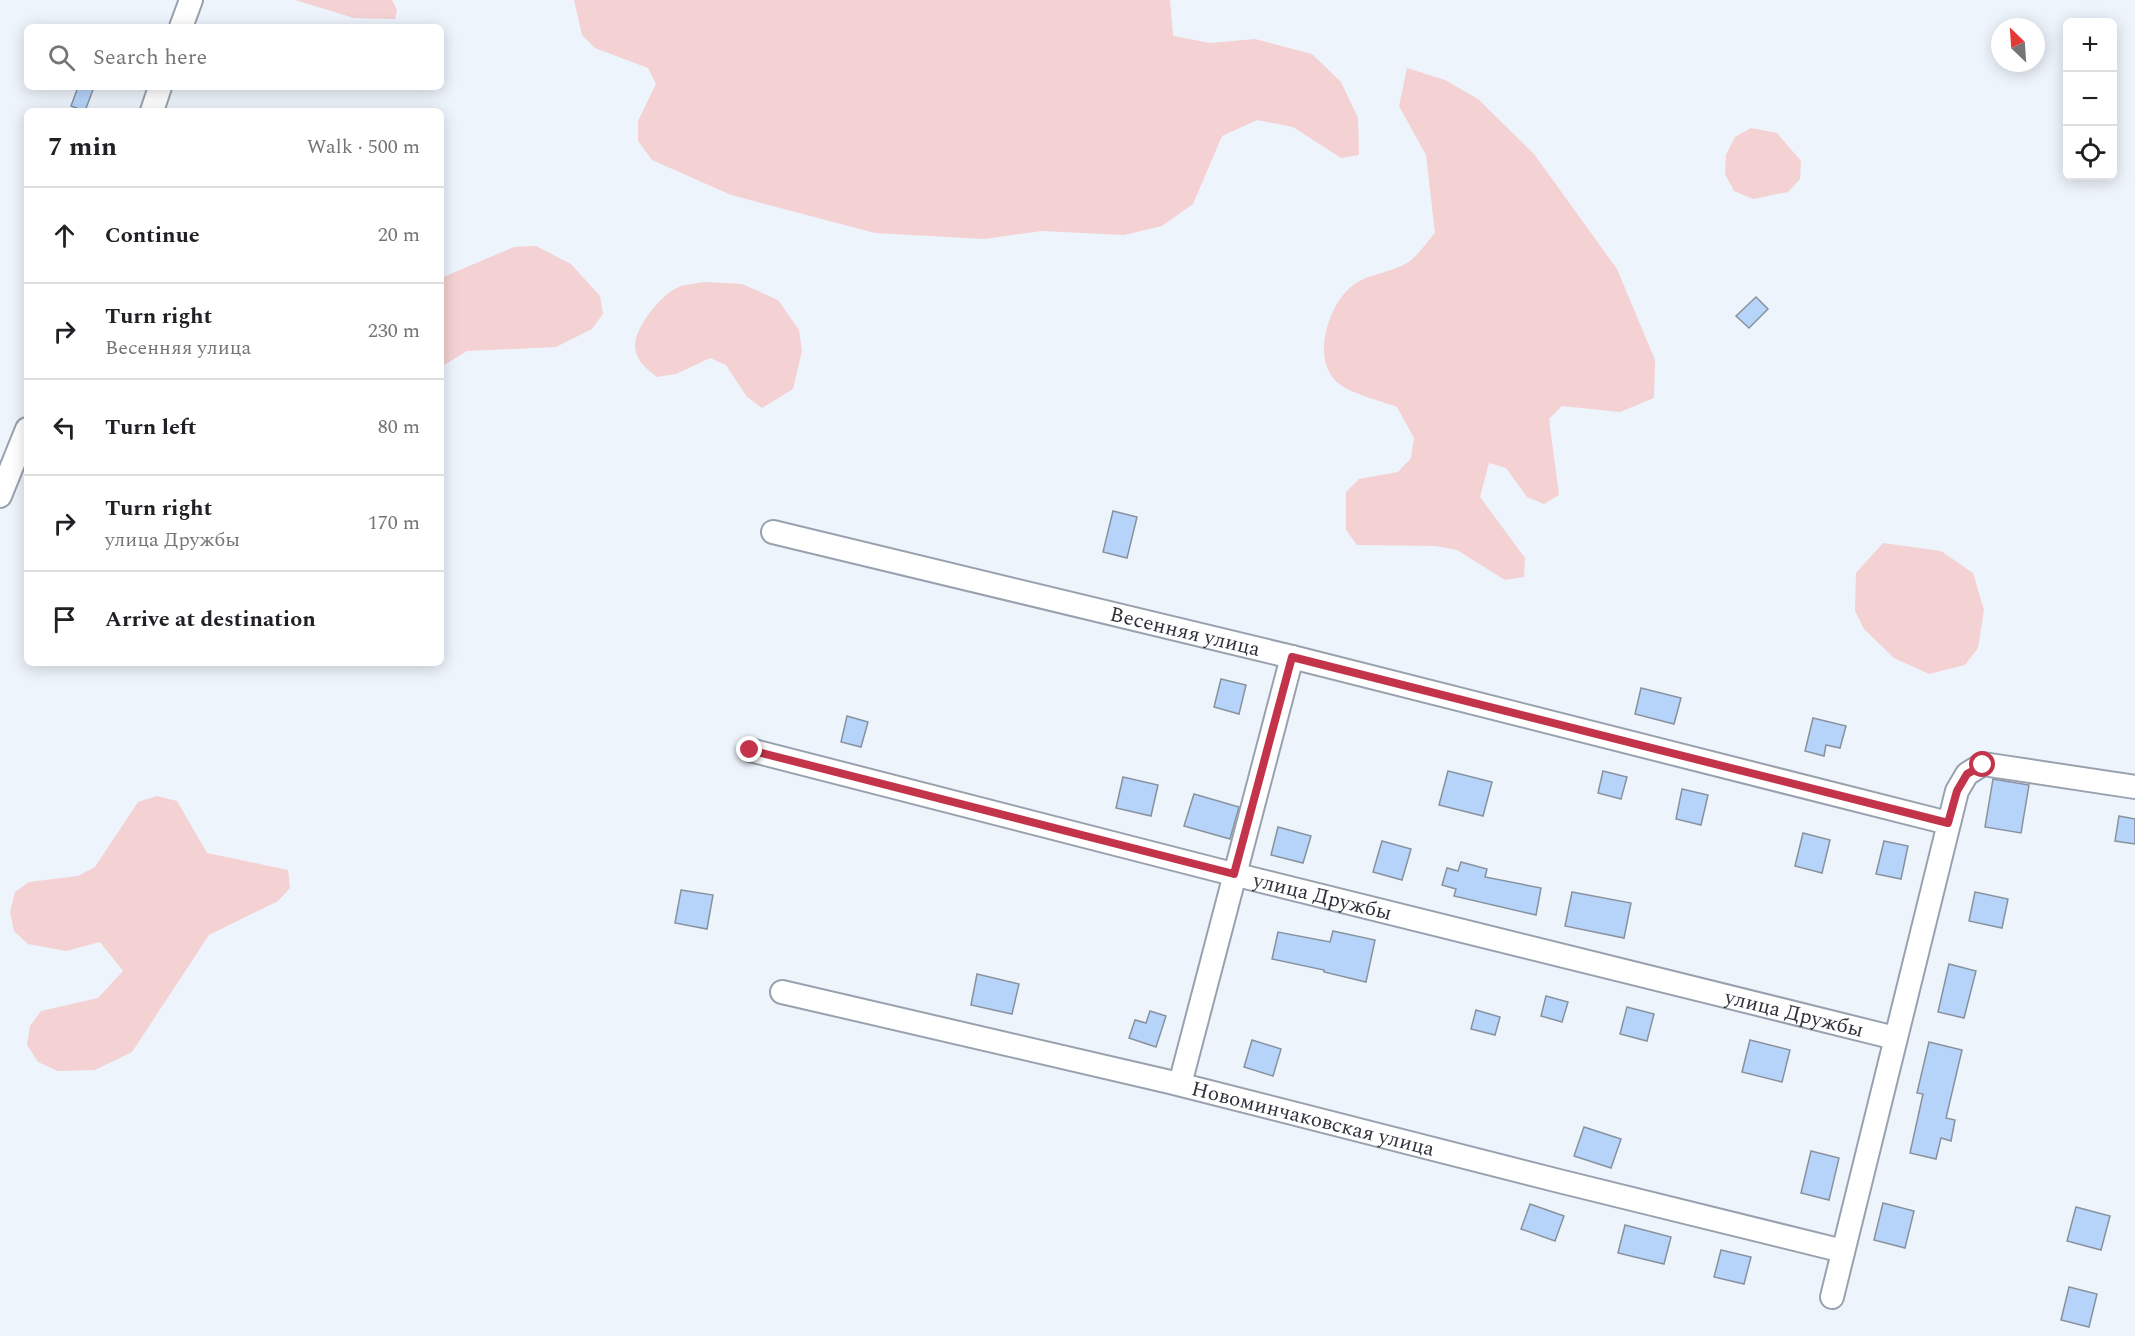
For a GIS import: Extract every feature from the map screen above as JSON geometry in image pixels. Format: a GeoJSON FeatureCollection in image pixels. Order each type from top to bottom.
{"type":"FeatureCollection","features":[{"type":"Feature","properties":{"kind":"street"},"geometry":{"type":"LineString","coordinates":[[182,24],[191,0]]}},
{"type":"Feature","properties":{"kind":"street"},"geometry":{"type":"LineString","coordinates":[[153,108],[159,90]]}},
{"type":"Feature","properties":{"kind":"street"},"geometry":{"type":"LineString","coordinates":[[0,496],[24,436]]}},
{"type":"Feature","properties":{"kind":"street","name":"Весенняя улица"},"geometry":{"type":"LineString","coordinates":[[773,532],[1292,657],[1948,823]]}},
{"type":"Feature","properties":{"kind":"street"},"geometry":{"type":"LineString","coordinates":[[1180,1084],[1292,657]]}},
{"type":"Feature","properties":{"kind":"street","name":"улица Дружбы"},"geometry":{"type":"LineString","coordinates":[[750,750],[1234,874],[1895,1038]]}},
{"type":"Feature","properties":{"kind":"street"},"geometry":{"type":"LineString","coordinates":[[1832,1297],[1948,823],[1957,791],[1967,774],[1983,765],[2135,787]]}},
{"type":"Feature","properties":{"kind":"street","name":"Новоминчаковская улица"},"geometry":{"type":"LineString","coordinates":[[782,992],[1180,1084],[1844,1251]]}},
{"type":"Feature","properties":{"kind":"shaded area"},"geometry":{"type":"Polygon","coordinates":[[[295,0],[392,0],[397,10],[395,19],[354,18],[295,0]]]}},
{"type":"Feature","properties":{"kind":"shaded area"},"geometry":{"type":"Polygon","coordinates":[[[574,0],[1170,0],[1173,36],[1210,43],[1255,39],[1312,54],[1341,82],[1358,118],[1359,155],[1341,158],[1293,127],[1257,120],[1222,136],[1193,204],[1162,226],[1124,235],[1042,231],[984,239],[875,233],[731,195],[652,160],[638,141],[638,121],[656,84],[648,68],[595,48],[582,35],[574,0]]]}},
{"type":"Feature","properties":{"kind":"shaded area"},"geometry":{"type":"Polygon","coordinates":[[[1407,68],[1445,80],[1478,99],[1534,154],[1617,269],[1655,360],[1654,398],[1620,412],[1562,406],[1549,419],[1559,495],[1544,504],[1527,497],[1506,468],[1489,463],[1480,497],[1525,558],[1524,577],[1505,580],[1457,550],[1436,546],[1357,545],[1346,530],[1346,492],[1359,479],[1398,472],[1411,458],[1414,438],[1397,407],[1342,386],[1332,376],[1326,364],[1324,350],[1329,321],[1343,295],[1358,282],[1407,263],[1435,233],[1426,155],[1399,106],[1407,68]]]}},
{"type":"Feature","properties":{"kind":"shaded area"},"geometry":{"type":"Polygon","coordinates":[[[1751,128],[1777,133],[1801,161],[1800,179],[1788,192],[1753,199],[1734,191],[1725,174],[1726,155],[1735,137],[1751,128]]]}},
{"type":"Feature","properties":{"kind":"shaded area"},"geometry":{"type":"Polygon","coordinates":[[[536,246],[571,264],[600,296],[603,314],[592,329],[556,347],[467,351],[444,365],[444,277],[514,247],[536,246]]]}},
{"type":"Feature","properties":{"kind":"shaded area"},"geometry":{"type":"Polygon","coordinates":[[[705,282],[742,284],[778,300],[799,330],[802,351],[793,389],[762,408],[747,397],[726,365],[710,358],[676,374],[657,377],[643,364],[637,356],[635,347],[644,320],[666,295],[674,290],[681,286],[705,282]]]}},
{"type":"Feature","properties":{"kind":"shaded area"},"geometry":{"type":"Polygon","coordinates":[[[1883,543],[1941,551],[1973,573],[1984,610],[1978,648],[1965,665],[1929,674],[1894,658],[1864,629],[1855,611],[1856,573],[1883,543]]]}},
{"type":"Feature","properties":{"kind":"shaded area"},"geometry":{"type":"Polygon","coordinates":[[[157,796],[177,801],[207,853],[288,870],[290,888],[278,901],[209,935],[132,1052],[95,1070],[58,1071],[38,1062],[27,1045],[30,1026],[41,1011],[98,998],[123,971],[100,942],[66,951],[28,944],[14,931],[10,912],[15,892],[29,882],[78,876],[95,867],[138,802],[157,796]]]}},
{"type":"Feature","properties":{"kind":"building"},"geometry":{"type":"Polygon","coordinates":[[[77,90],[93,90],[86,108],[71,106],[77,90]]]}},
{"type":"Feature","properties":{"kind":"building"},"geometry":{"type":"Polygon","coordinates":[[[1756,297],[1768,309],[1749,328],[1736,316],[1756,297]]]}},
{"type":"Feature","properties":{"kind":"building"},"geometry":{"type":"Polygon","coordinates":[[[1113,511],[1137,517],[1127,558],[1103,552],[1113,511]]]}},
{"type":"Feature","properties":{"kind":"building"},"geometry":{"type":"Polygon","coordinates":[[[1221,679],[1246,685],[1239,714],[1214,707],[1221,679]]]}},
{"type":"Feature","properties":{"kind":"building"},"geometry":{"type":"Polygon","coordinates":[[[1641,688],[1681,698],[1674,724],[1635,714],[1641,688]]]}},
{"type":"Feature","properties":{"kind":"building"},"geometry":{"type":"Polygon","coordinates":[[[847,716],[868,722],[861,747],[841,742],[847,716]]]}},
{"type":"Feature","properties":{"kind":"building"},"geometry":{"type":"Polygon","coordinates":[[[1813,718],[1846,726],[1840,748],[1826,745],[1824,756],[1805,751],[1813,718]]]}},
{"type":"Feature","properties":{"kind":"building"},"geometry":{"type":"Polygon","coordinates":[[[1448,771],[1492,782],[1483,816],[1439,805],[1448,771]]]}},
{"type":"Feature","properties":{"kind":"building"},"geometry":{"type":"Polygon","coordinates":[[[1603,771],[1627,777],[1621,799],[1598,793],[1603,771]]]}},
{"type":"Feature","properties":{"kind":"building"},"geometry":{"type":"Polygon","coordinates":[[[1123,777],[1158,785],[1151,816],[1116,808],[1123,777]]]}},
{"type":"Feature","properties":{"kind":"building"},"geometry":{"type":"Polygon","coordinates":[[[1993,779],[2029,785],[2021,833],[1985,827],[1993,779]]]}},
{"type":"Feature","properties":{"kind":"building"},"geometry":{"type":"Polygon","coordinates":[[[1682,789],[1708,795],[1701,825],[1676,819],[1682,789]]]}},
{"type":"Feature","properties":{"kind":"building"},"geometry":{"type":"Polygon","coordinates":[[[1194,794],[1239,807],[1230,839],[1184,826],[1194,794]]]}},
{"type":"Feature","properties":{"kind":"building"},"geometry":{"type":"Polygon","coordinates":[[[2119,816],[2135,819],[2135,844],[2115,841],[2119,816]]]}},
{"type":"Feature","properties":{"kind":"building"},"geometry":{"type":"Polygon","coordinates":[[[1278,827],[1311,836],[1303,863],[1271,855],[1278,827]]]}},
{"type":"Feature","properties":{"kind":"building"},"geometry":{"type":"Polygon","coordinates":[[[1803,833],[1830,840],[1822,873],[1795,866],[1803,833]]]}},
{"type":"Feature","properties":{"kind":"building"},"geometry":{"type":"Polygon","coordinates":[[[1382,841],[1411,849],[1402,880],[1373,872],[1382,841]]]}},
{"type":"Feature","properties":{"kind":"building"},"geometry":{"type":"Polygon","coordinates":[[[1884,841],[1908,846],[1901,879],[1876,874],[1884,841]]]}},
{"type":"Feature","properties":{"kind":"building"},"geometry":{"type":"Polygon","coordinates":[[[1461,862],[1487,869],[1485,877],[1541,888],[1536,915],[1454,896],[1456,889],[1442,885],[1447,868],[1458,871],[1461,862]]]}},
{"type":"Feature","properties":{"kind":"building"},"geometry":{"type":"Polygon","coordinates":[[[681,890],[713,895],[707,929],[675,923],[681,890]]]}},
{"type":"Feature","properties":{"kind":"building"},"geometry":{"type":"Polygon","coordinates":[[[1572,892],[1631,903],[1624,938],[1565,926],[1572,892]]]}},
{"type":"Feature","properties":{"kind":"building"},"geometry":{"type":"Polygon","coordinates":[[[1975,892],[2008,899],[2002,928],[1969,921],[1975,892]]]}},
{"type":"Feature","properties":{"kind":"building"},"geometry":{"type":"Polygon","coordinates":[[[1333,931],[1375,940],[1366,982],[1272,959],[1278,932],[1330,942],[1333,931]]]}},
{"type":"Feature","properties":{"kind":"building"},"geometry":{"type":"Polygon","coordinates":[[[1949,964],[1976,971],[1964,1018],[1938,1012],[1949,964]]]}},
{"type":"Feature","properties":{"kind":"building"},"geometry":{"type":"Polygon","coordinates":[[[977,974],[1019,984],[1012,1014],[971,1005],[977,974]]]}},
{"type":"Feature","properties":{"kind":"building"},"geometry":{"type":"Polygon","coordinates":[[[1546,996],[1568,1002],[1562,1022],[1541,1016],[1546,996]]]}},
{"type":"Feature","properties":{"kind":"building"},"geometry":{"type":"Polygon","coordinates":[[[1627,1007],[1654,1014],[1647,1041],[1620,1034],[1627,1007]]]}},
{"type":"Feature","properties":{"kind":"building"},"geometry":{"type":"Polygon","coordinates":[[[1476,1010],[1500,1017],[1495,1035],[1471,1029],[1476,1010]]]}},
{"type":"Feature","properties":{"kind":"building"},"geometry":{"type":"Polygon","coordinates":[[[1150,1011],[1166,1016],[1156,1047],[1129,1038],[1135,1020],[1146,1023],[1150,1011]]]}},
{"type":"Feature","properties":{"kind":"building"},"geometry":{"type":"Polygon","coordinates":[[[1252,1040],[1281,1049],[1273,1076],[1244,1067],[1252,1040]]]}},
{"type":"Feature","properties":{"kind":"building"},"geometry":{"type":"Polygon","coordinates":[[[1750,1040],[1790,1050],[1782,1082],[1742,1072],[1750,1040]]]}},
{"type":"Feature","properties":{"kind":"building"},"geometry":{"type":"Polygon","coordinates":[[[1929,1042],[1962,1050],[1946,1118],[1955,1120],[1951,1141],[1941,1138],[1936,1159],[1910,1153],[1923,1094],[1917,1093],[1929,1042]]]}},
{"type":"Feature","properties":{"kind":"building"},"geometry":{"type":"Polygon","coordinates":[[[1584,1127],[1621,1139],[1611,1168],[1574,1156],[1584,1127]]]}},
{"type":"Feature","properties":{"kind":"building"},"geometry":{"type":"Polygon","coordinates":[[[1811,1151],[1839,1158],[1829,1200],[1801,1193],[1811,1151]]]}},
{"type":"Feature","properties":{"kind":"building"},"geometry":{"type":"Polygon","coordinates":[[[1883,1203],[1914,1211],[1905,1248],[1874,1240],[1883,1203]]]}},
{"type":"Feature","properties":{"kind":"building"},"geometry":{"type":"Polygon","coordinates":[[[1530,1204],[1564,1216],[1555,1241],[1521,1229],[1530,1204]]]}},
{"type":"Feature","properties":{"kind":"building"},"geometry":{"type":"Polygon","coordinates":[[[2076,1207],[2110,1216],[2101,1250],[2067,1241],[2076,1207]]]}},
{"type":"Feature","properties":{"kind":"building"},"geometry":{"type":"Polygon","coordinates":[[[1625,1225],[1671,1237],[1664,1264],[1618,1253],[1625,1225]]]}},
{"type":"Feature","properties":{"kind":"building"},"geometry":{"type":"Polygon","coordinates":[[[1721,1250],[1751,1257],[1744,1284],[1714,1277],[1721,1250]]]}},
{"type":"Feature","properties":{"kind":"building"},"geometry":{"type":"Polygon","coordinates":[[[2069,1287],[2097,1294],[2089,1327],[2061,1320],[2069,1287]]]}},
{"type":"Feature","properties":{"kind":"route"},"geometry":{"type":"LineString","coordinates":[[750,750],[1234,874],[1292,657],[1797,787],[1948,823],[1957,791],[1967,774],[1983,765]]}}]}
